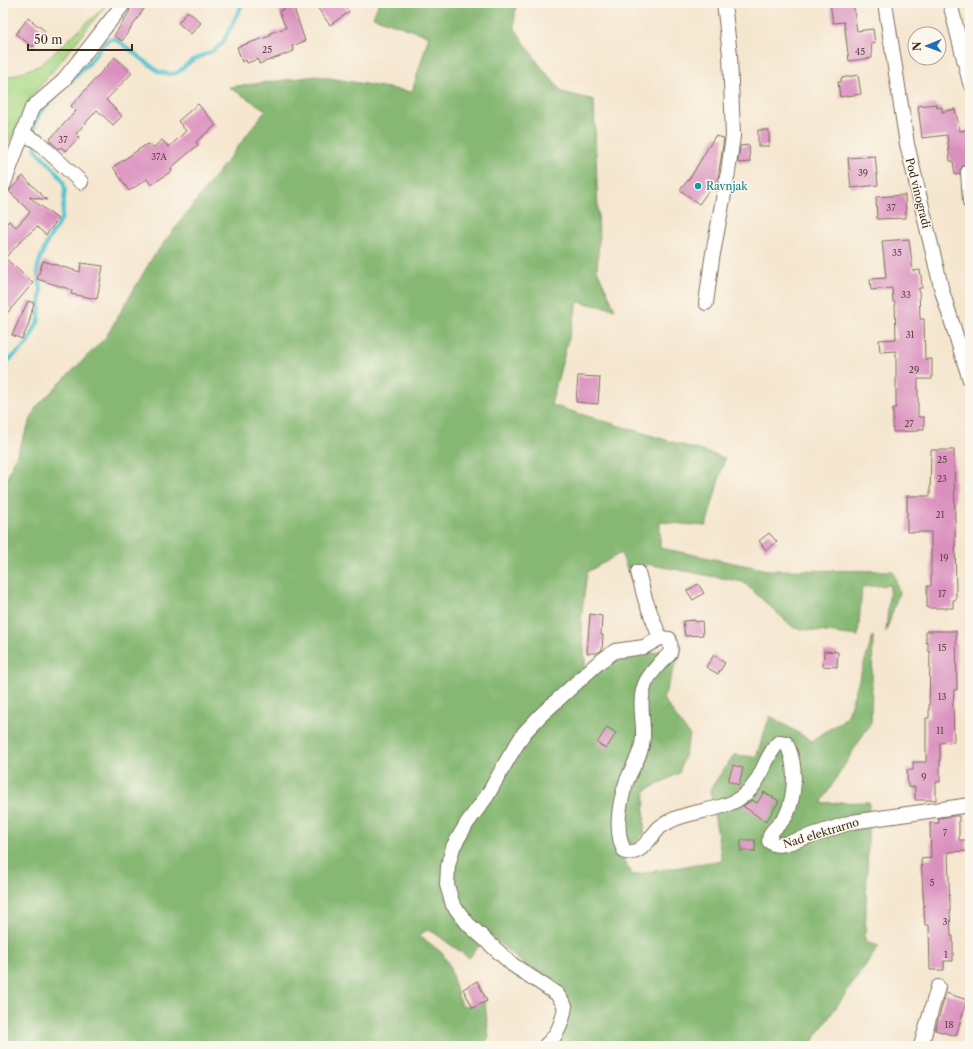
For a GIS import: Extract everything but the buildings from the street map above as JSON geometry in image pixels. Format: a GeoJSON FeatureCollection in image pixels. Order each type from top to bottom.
{"type":"FeatureCollection","features":[{"type":"Feature","properties":{"kind":"street"},"geometry":{"type":"LineString","coordinates":[[3,186],[30,137],[32,108],[61,83],[124,3]]}},
{"type":"Feature","properties":{"kind":"street"},"geometry":{"type":"LineString","coordinates":[[706,303],[733,136],[730,56],[724,3]]}},
{"type":"Feature","properties":{"kind":"street","name":"Pod vinogradi"},"geometry":{"type":"LineString","coordinates":[[885,3],[906,144],[942,291],[970,380]]}},
{"type":"Feature","properties":{"kind":"street"},"geometry":{"type":"LineString","coordinates":[[950,3],[970,83]]}},
{"type":"Feature","properties":{"kind":"street"},"geometry":{"type":"LineString","coordinates":[[30,137],[81,182]]}},
{"type":"Feature","properties":{"kind":"street"},"geometry":{"type":"LineString","coordinates":[[968,172],[970,202]]}},
{"type":"Feature","properties":{"kind":"street","name":"Nad elektrarno"},"geometry":{"type":"LineString","coordinates":[[638,572],[660,638],[669,638],[671,646],[670,653],[656,667],[645,684],[641,704],[643,739],[637,761],[626,783],[621,802],[618,826],[620,844],[625,852],[632,853],[640,850],[661,826],[677,818],[727,805],[744,796],[754,785],[774,747],[779,742],[786,743],[791,752],[794,781],[792,800],[785,817],[770,835],[770,841],[773,845],[777,846],[785,844],[852,822],[970,805]]}},
{"type":"Feature","properties":{"kind":"street"},"geometry":{"type":"LineString","coordinates":[[544,1046],[551,1041],[563,1020],[565,1006],[557,994],[513,965],[468,924],[453,905],[447,885],[448,866],[453,848],[467,823],[500,775],[508,757],[524,733],[541,715],[598,663],[615,651],[644,647],[660,638]]}},
{"type":"Feature","properties":{"kind":"street"},"geometry":{"type":"LineString","coordinates":[[921,1046],[938,987]]}},
{"type":"Feature","properties":{"kind":"green space"},"geometry":{"type":"Polygon","coordinates":[[[379,3],[516,3],[514,27],[538,63],[562,92],[594,100],[599,239],[597,270],[615,309],[578,302],[551,405],[725,458],[706,526],[660,522],[660,548],[768,570],[893,571],[899,592],[886,632],[890,585],[862,587],[858,636],[794,628],[743,582],[647,564],[639,599],[621,553],[587,572],[581,619],[587,680],[617,660],[682,647],[663,699],[690,736],[679,773],[645,791],[644,834],[620,855],[633,875],[722,860],[710,789],[734,755],[756,757],[770,716],[812,741],[847,717],[873,636],[871,722],[821,803],[869,802],[865,942],[879,946],[809,1046],[551,1046],[564,992],[540,974],[527,967],[489,934],[469,958],[429,929],[419,935],[442,953],[449,965],[461,1006],[485,1003],[489,1038],[482,1046],[3,1046],[3,488],[36,407],[106,337],[153,257],[266,110],[229,87],[317,76],[412,92],[429,36],[373,17],[379,3]]]}},
{"type":"Feature","properties":{"kind":"green space"},"geometry":{"type":"Polygon","coordinates":[[[107,4],[32,96],[9,142],[3,140],[3,79],[41,65],[107,4]]]}},
{"type":"Feature","properties":{"kind":"waterway"},"geometry":{"type":"LineString","coordinates":[[71,81],[90,62],[104,43],[112,38],[120,42],[159,72],[170,74],[177,73],[191,61],[213,51],[222,44],[243,3]]}},
{"type":"Feature","properties":{"kind":"waterway"},"geometry":{"type":"LineString","coordinates":[[34,136],[35,124],[39,114],[55,97]]}},
{"type":"Feature","properties":{"kind":"waterway"},"geometry":{"type":"LineString","coordinates":[[3,387],[7,362],[27,344],[39,320],[41,289],[37,271],[47,242],[62,218],[65,190],[63,181],[35,147]]}},
{"type":"Feature","properties":{"kind":"place","name":"Ravnjak"},"geometry":{"type":"Point","coordinates":[698,186]}}]}
